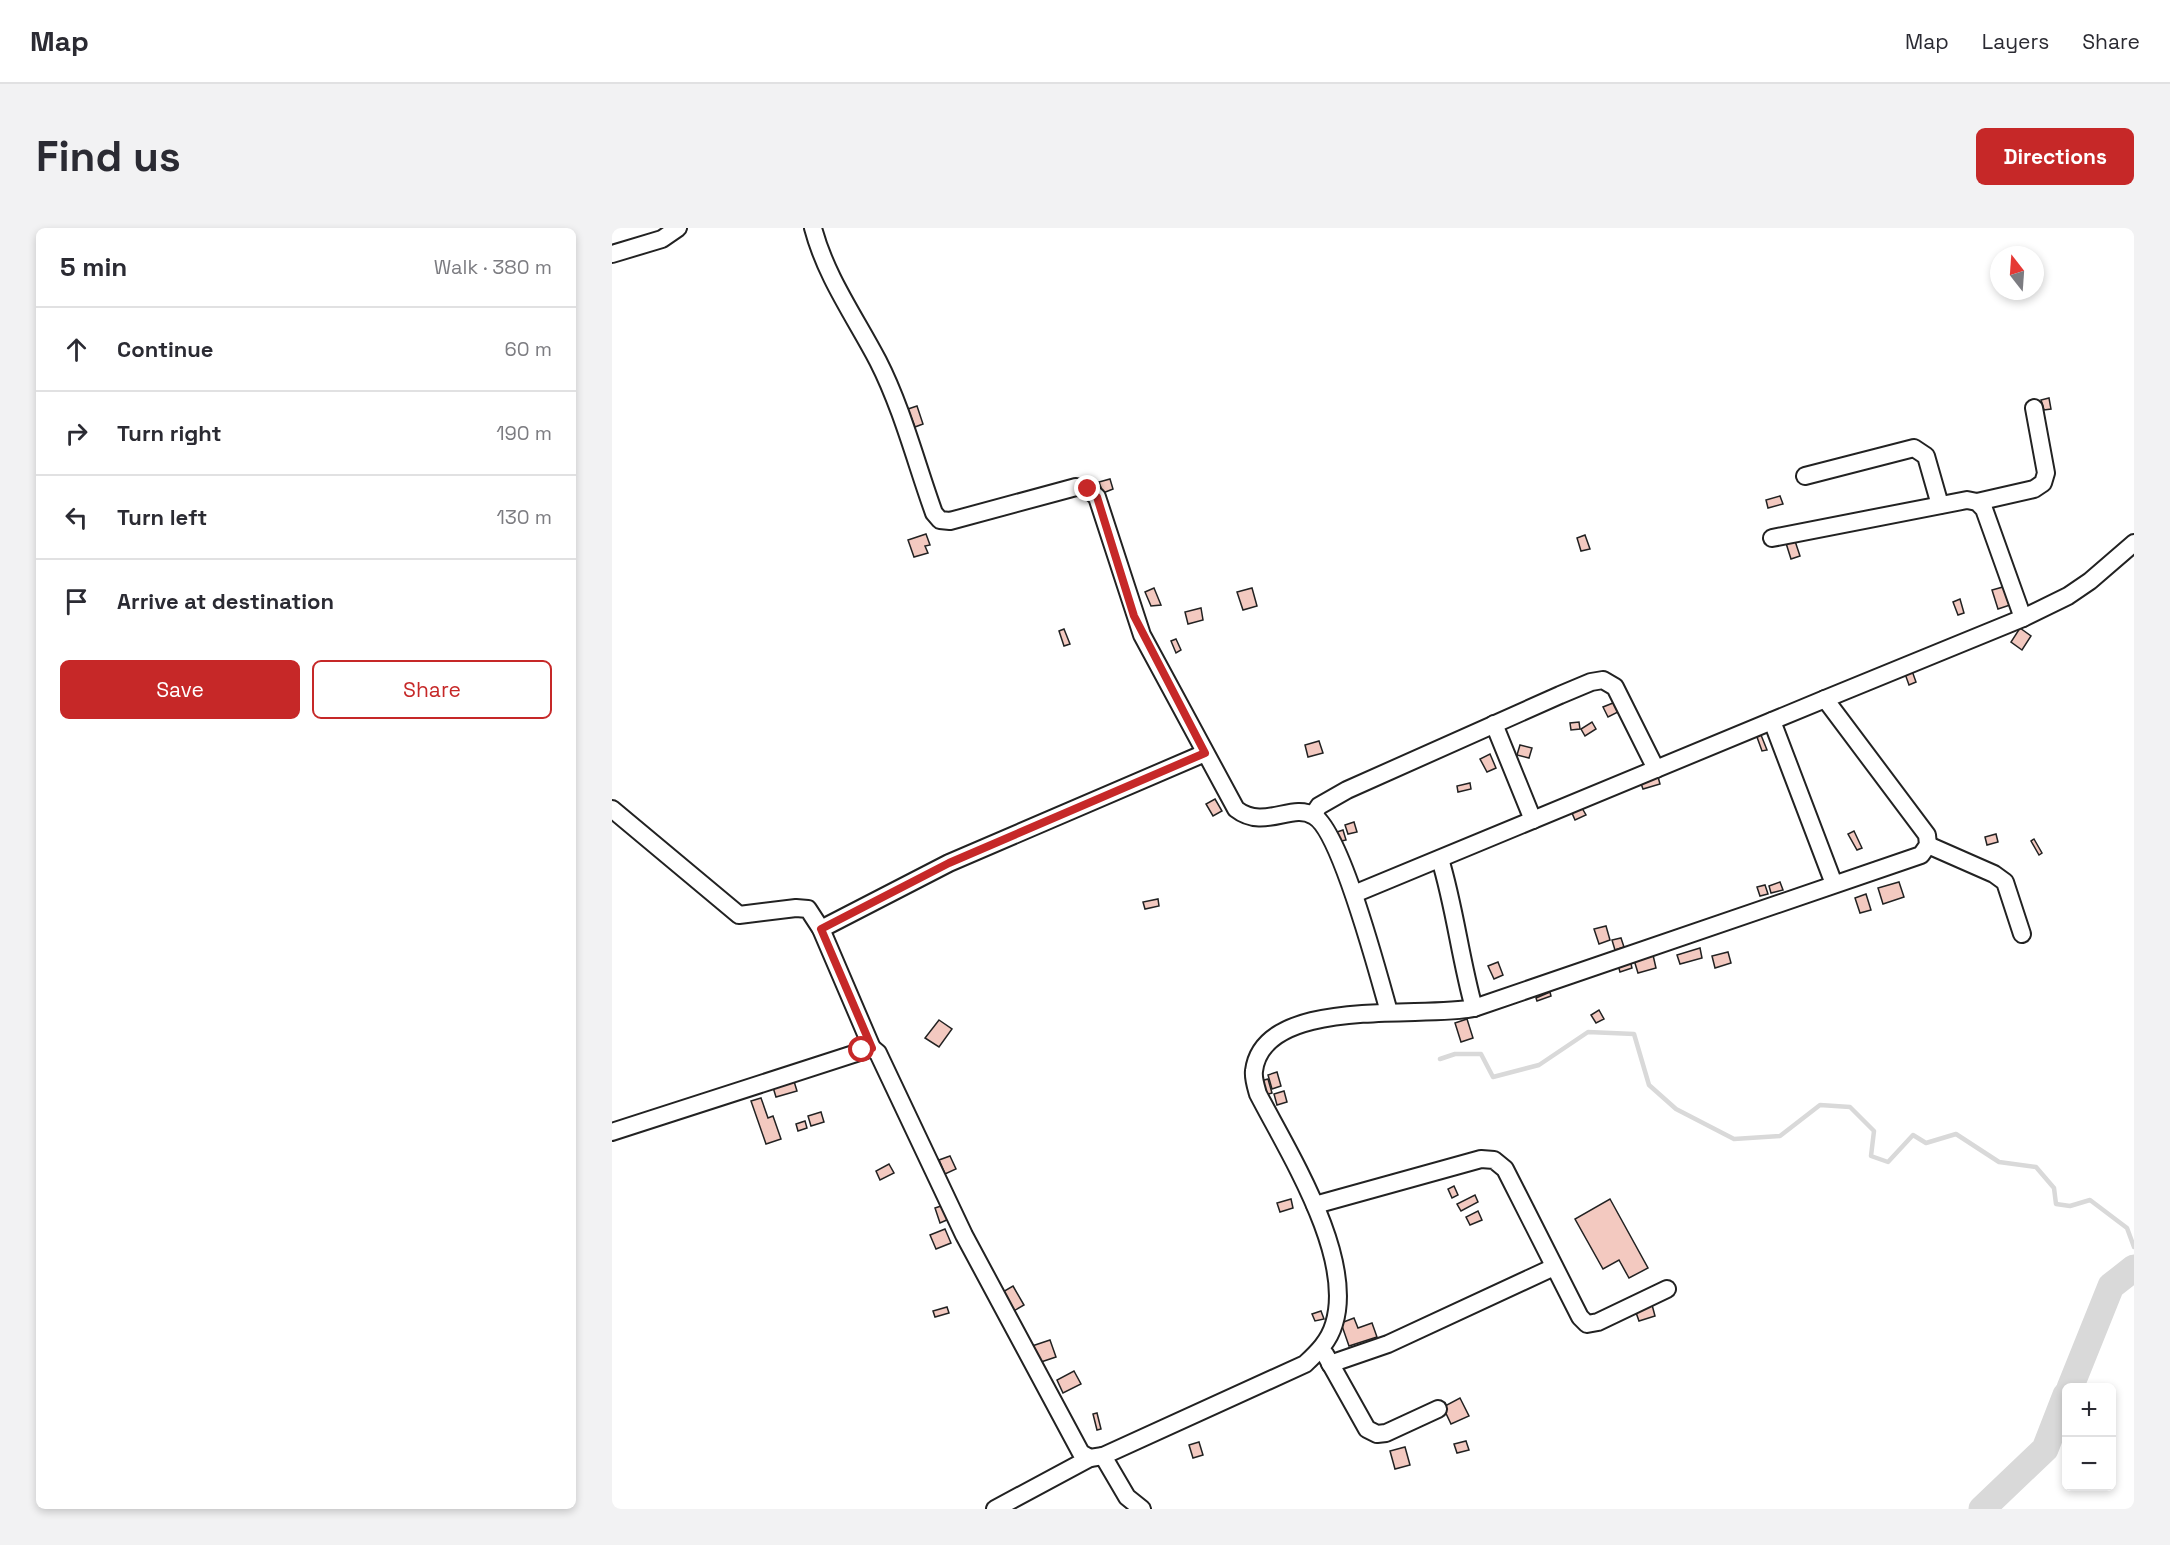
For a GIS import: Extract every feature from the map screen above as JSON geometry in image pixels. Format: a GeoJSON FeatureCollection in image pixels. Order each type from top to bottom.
{"type":"FeatureCollection","features":[{"type":"Feature","properties":{"kind":"street"},"geometry":{"type":"LineString","coordinates":[[612,254],[662,239],[678,228]]}},
{"type":"Feature","properties":{"kind":"street"},"geometry":{"type":"LineString","coordinates":[[813,228],[842,298],[886,378],[934,513],[940,520],[950,521],[1076,487],[1088,489],[1097,497],[1142,635],[1236,809],[1246,817],[1259,819],[1303,812],[1313,815],[1323,824],[1354,894],[1389,1012]]}},
{"type":"Feature","properties":{"kind":"street"},"geometry":{"type":"LineString","coordinates":[[1772,538],[1967,500],[1977,502],[2034,489],[2043,483],[2046,472],[2034,408]]}},
{"type":"Feature","properties":{"kind":"street"},"geometry":{"type":"LineString","coordinates":[[1805,476],[1914,448],[1926,456],[1940,505]]}},
{"type":"Feature","properties":{"kind":"street"},"geometry":{"type":"LineString","coordinates":[[1977,502],[1984,509],[2023,618]]}},
{"type":"Feature","properties":{"kind":"street"},"geometry":{"type":"LineString","coordinates":[[1354,894],[2023,618],[2068,596],[2090,581],[2134,543]]}},
{"type":"Feature","properties":{"kind":"street"},"geometry":{"type":"LineString","coordinates":[[1313,815],[1319,806],[1347,790],[1591,682],[1603,680],[1614,687],[1656,769]]}},
{"type":"Feature","properties":{"kind":"street"},"geometry":{"type":"LineString","coordinates":[[995,1509],[1096,1457],[1305,1364],[1322,1348],[1334,1323],[1337,1291],[1325,1230],[1315,1205],[1258,1094],[1254,1072],[1260,1051],[1272,1038],[1295,1027],[1324,1018],[1389,1012],[1456,1012],[1474,1008],[1922,855],[1928,845],[1927,835],[1825,699]]}},
{"type":"Feature","properties":{"kind":"street"},"geometry":{"type":"LineString","coordinates":[[1772,721],[1834,884]]}},
{"type":"Feature","properties":{"kind":"street"},"geometry":{"type":"LineString","coordinates":[[1494,724],[1533,820]]}},
{"type":"Feature","properties":{"kind":"street"},"geometry":{"type":"LineString","coordinates":[[821,929],[949,863],[1205,753]]}},
{"type":"Feature","properties":{"kind":"street"},"geometry":{"type":"LineString","coordinates":[[612,809],[738,915],[796,908],[808,909],[821,929],[872,1048],[878,1053],[970,1245],[1081,1453],[1096,1457],[1127,1497],[1142,1509]]}},
{"type":"Feature","properties":{"kind":"street"},"geometry":{"type":"LineString","coordinates":[[1928,845],[1994,874],[2005,882],[2022,934]]}},
{"type":"Feature","properties":{"kind":"street"},"geometry":{"type":"LineString","coordinates":[[1440,859],[1452,899],[1464,971],[1474,1008]]}},
{"type":"Feature","properties":{"kind":"street"},"geometry":{"type":"LineString","coordinates":[[612,1132],[872,1048]]}},
{"type":"Feature","properties":{"kind":"street"},"geometry":{"type":"LineString","coordinates":[[1315,1205],[1481,1159],[1494,1160],[1505,1169],[1580,1317],[1587,1323],[1598,1322],[1667,1289]]}},
{"type":"Feature","properties":{"kind":"street"},"geometry":{"type":"LineString","coordinates":[[1330,1364],[1388,1344],[1512,1284],[1554,1267]]}},
{"type":"Feature","properties":{"kind":"street"},"geometry":{"type":"LineString","coordinates":[[1322,1348],[1367,1429],[1377,1434],[1386,1433],[1438,1409]]}},
{"type":"Feature","properties":{"kind":"building"},"geometry":{"type":"Polygon","coordinates":[[[2049,398],[2051,409],[2044,410],[2041,400],[2049,398]]]}},
{"type":"Feature","properties":{"kind":"building"},"geometry":{"type":"Polygon","coordinates":[[[917,406],[923,424],[915,427],[908,409],[917,406]]]}},
{"type":"Feature","properties":{"kind":"building"},"geometry":{"type":"Polygon","coordinates":[[[1110,479],[1113,489],[1103,493],[1099,482],[1110,479]]]}},
{"type":"Feature","properties":{"kind":"building"},"geometry":{"type":"Polygon","coordinates":[[[1780,496],[1783,504],[1768,508],[1766,500],[1780,496]]]}},
{"type":"Feature","properties":{"kind":"building"},"geometry":{"type":"Polygon","coordinates":[[[926,534],[930,545],[925,546],[928,553],[914,557],[908,540],[926,534]]]}},
{"type":"Feature","properties":{"kind":"building"},"geometry":{"type":"Polygon","coordinates":[[[1585,535],[1590,549],[1581,551],[1577,538],[1585,535]]]}},
{"type":"Feature","properties":{"kind":"building"},"geometry":{"type":"Polygon","coordinates":[[[1794,538],[1800,556],[1791,559],[1785,540],[1794,538]]]}},
{"type":"Feature","properties":{"kind":"building"},"geometry":{"type":"Polygon","coordinates":[[[2003,587],[2010,605],[1998,609],[1992,590],[2003,587]]]}},
{"type":"Feature","properties":{"kind":"building"},"geometry":{"type":"Polygon","coordinates":[[[1154,588],[1161,605],[1151,606],[1145,592],[1154,588]]]}},
{"type":"Feature","properties":{"kind":"building"},"geometry":{"type":"Polygon","coordinates":[[[1252,588],[1257,606],[1243,610],[1237,592],[1252,588]]]}},
{"type":"Feature","properties":{"kind":"building"},"geometry":{"type":"Polygon","coordinates":[[[1960,599],[1964,613],[1958,615],[1953,602],[1960,599]]]}},
{"type":"Feature","properties":{"kind":"building"},"geometry":{"type":"Polygon","coordinates":[[[1201,608],[1203,620],[1188,624],[1185,612],[1201,608]]]}},
{"type":"Feature","properties":{"kind":"building"},"geometry":{"type":"Polygon","coordinates":[[[2020,628],[2031,636],[2022,650],[2011,642],[2020,628]]]}},
{"type":"Feature","properties":{"kind":"building"},"geometry":{"type":"Polygon","coordinates":[[[1064,629],[1070,644],[1064,646],[1059,631],[1064,629]]]}},
{"type":"Feature","properties":{"kind":"building"},"geometry":{"type":"Polygon","coordinates":[[[1176,639],[1181,650],[1176,653],[1171,641],[1176,639]]]}},
{"type":"Feature","properties":{"kind":"building"},"geometry":{"type":"Polygon","coordinates":[[[1911,668],[1916,682],[1909,685],[1904,671],[1911,668]]]}},
{"type":"Feature","properties":{"kind":"building"},"geometry":{"type":"Polygon","coordinates":[[[1618,701],[1622,710],[1608,717],[1603,707],[1618,701]]]}},
{"type":"Feature","properties":{"kind":"building"},"geometry":{"type":"Polygon","coordinates":[[[1579,722],[1580,729],[1571,730],[1570,723],[1579,722]]]}},
{"type":"Feature","properties":{"kind":"building"},"geometry":{"type":"Polygon","coordinates":[[[1592,722],[1596,729],[1585,736],[1581,729],[1592,722]]]}},
{"type":"Feature","properties":{"kind":"building"},"geometry":{"type":"Polygon","coordinates":[[[1761,735],[1767,750],[1762,751],[1757,737],[1761,735]]]}},
{"type":"Feature","properties":{"kind":"building"},"geometry":{"type":"Polygon","coordinates":[[[1319,741],[1323,753],[1308,757],[1305,745],[1319,741]]]}},
{"type":"Feature","properties":{"kind":"building"},"geometry":{"type":"Polygon","coordinates":[[[1520,745],[1532,748],[1529,758],[1517,755],[1520,745]]]}},
{"type":"Feature","properties":{"kind":"building"},"geometry":{"type":"Polygon","coordinates":[[[1490,754],[1496,768],[1487,772],[1480,759],[1490,754]]]}},
{"type":"Feature","properties":{"kind":"building"},"geometry":{"type":"Polygon","coordinates":[[[1657,773],[1660,784],[1643,789],[1639,778],[1657,773]]]}},
{"type":"Feature","properties":{"kind":"building"},"geometry":{"type":"Polygon","coordinates":[[[1470,783],[1471,789],[1458,792],[1457,786],[1470,783]]]}},
{"type":"Feature","properties":{"kind":"building"},"geometry":{"type":"Polygon","coordinates":[[[1215,799],[1222,811],[1213,816],[1206,804],[1215,799]]]}},
{"type":"Feature","properties":{"kind":"building"},"geometry":{"type":"Polygon","coordinates":[[[1582,808],[1586,815],[1575,820],[1572,813],[1582,808]]]}},
{"type":"Feature","properties":{"kind":"building"},"geometry":{"type":"Polygon","coordinates":[[[1354,822],[1357,832],[1348,834],[1345,825],[1354,822]]]}},
{"type":"Feature","properties":{"kind":"building"},"geometry":{"type":"Polygon","coordinates":[[[1343,830],[1346,840],[1337,842],[1334,833],[1343,830]]]}},
{"type":"Feature","properties":{"kind":"building"},"geometry":{"type":"Polygon","coordinates":[[[1854,831],[1862,848],[1857,850],[1848,834],[1854,831]]]}},
{"type":"Feature","properties":{"kind":"building"},"geometry":{"type":"Polygon","coordinates":[[[1996,834],[1998,842],[1987,845],[1985,837],[1996,834]]]}},
{"type":"Feature","properties":{"kind":"building"},"geometry":{"type":"Polygon","coordinates":[[[2034,839],[2042,853],[2039,855],[2031,841],[2034,839]]]}},
{"type":"Feature","properties":{"kind":"building"},"geometry":{"type":"Polygon","coordinates":[[[1780,882],[1783,890],[1771,893],[1769,886],[1780,882]]]}},
{"type":"Feature","properties":{"kind":"building"},"geometry":{"type":"Polygon","coordinates":[[[1899,882],[1904,897],[1883,904],[1878,888],[1899,882]]]}},
{"type":"Feature","properties":{"kind":"building"},"geometry":{"type":"Polygon","coordinates":[[[1765,885],[1768,894],[1760,896],[1757,887],[1765,885]]]}},
{"type":"Feature","properties":{"kind":"building"},"geometry":{"type":"Polygon","coordinates":[[[1866,894],[1871,910],[1860,913],[1855,898],[1866,894]]]}},
{"type":"Feature","properties":{"kind":"building"},"geometry":{"type":"Polygon","coordinates":[[[1158,899],[1159,906],[1145,909],[1143,902],[1158,899]]]}},
{"type":"Feature","properties":{"kind":"building"},"geometry":{"type":"Polygon","coordinates":[[[1606,926],[1610,940],[1599,944],[1594,929],[1606,926]]]}},
{"type":"Feature","properties":{"kind":"building"},"geometry":{"type":"Polygon","coordinates":[[[1621,938],[1624,947],[1615,950],[1612,940],[1621,938]]]}},
{"type":"Feature","properties":{"kind":"building"},"geometry":{"type":"Polygon","coordinates":[[[1700,948],[1702,958],[1680,964],[1677,955],[1700,948]]]}},
{"type":"Feature","properties":{"kind":"building"},"geometry":{"type":"Polygon","coordinates":[[[1728,952],[1731,963],[1715,968],[1712,956],[1728,952]]]}},
{"type":"Feature","properties":{"kind":"building"},"geometry":{"type":"Polygon","coordinates":[[[1653,955],[1656,968],[1638,973],[1634,960],[1653,955]]]}},
{"type":"Feature","properties":{"kind":"building"},"geometry":{"type":"Polygon","coordinates":[[[1630,960],[1632,968],[1620,972],[1618,965],[1630,960]]]}},
{"type":"Feature","properties":{"kind":"building"},"geometry":{"type":"Polygon","coordinates":[[[1498,962],[1503,975],[1494,979],[1488,966],[1498,962]]]}},
{"type":"Feature","properties":{"kind":"building"},"geometry":{"type":"Polygon","coordinates":[[[1550,992],[1551,996],[1537,1001],[1536,998],[1550,992]]]}},
{"type":"Feature","properties":{"kind":"building"},"geometry":{"type":"Polygon","coordinates":[[[1599,1010],[1604,1019],[1596,1023],[1591,1015],[1599,1010]]]}},
{"type":"Feature","properties":{"kind":"building"},"geometry":{"type":"Polygon","coordinates":[[[1467,1019],[1473,1038],[1461,1042],[1455,1023],[1467,1019]]]}},
{"type":"Feature","properties":{"kind":"building"},"geometry":{"type":"Polygon","coordinates":[[[939,1020],[952,1029],[939,1047],[925,1038],[939,1020]]]}},
{"type":"Feature","properties":{"kind":"building"},"geometry":{"type":"Polygon","coordinates":[[[1277,1072],[1281,1086],[1272,1089],[1268,1075],[1277,1072]]]}},
{"type":"Feature","properties":{"kind":"building"},"geometry":{"type":"Polygon","coordinates":[[[793,1078],[797,1091],[776,1097],[772,1084],[793,1078]]]}},
{"type":"Feature","properties":{"kind":"building"},"geometry":{"type":"Polygon","coordinates":[[[1268,1079],[1272,1093],[1262,1096],[1257,1082],[1268,1079]]]}},
{"type":"Feature","properties":{"kind":"building"},"geometry":{"type":"Polygon","coordinates":[[[1284,1091],[1287,1102],[1277,1105],[1274,1094],[1284,1091]]]}},
{"type":"Feature","properties":{"kind":"building"},"geometry":{"type":"Polygon","coordinates":[[[761,1098],[768,1118],[773,1116],[781,1139],[766,1144],[751,1101],[761,1098]]]}},
{"type":"Feature","properties":{"kind":"building"},"geometry":{"type":"Polygon","coordinates":[[[821,1112],[824,1122],[811,1126],[808,1116],[821,1112]]]}},
{"type":"Feature","properties":{"kind":"building"},"geometry":{"type":"Polygon","coordinates":[[[805,1121],[807,1128],[798,1131],[796,1124],[805,1121]]]}},
{"type":"Feature","properties":{"kind":"building"},"geometry":{"type":"Polygon","coordinates":[[[950,1156],[956,1169],[945,1174],[939,1160],[950,1156]]]}},
{"type":"Feature","properties":{"kind":"building"},"geometry":{"type":"Polygon","coordinates":[[[889,1164],[894,1173],[880,1180],[876,1171],[889,1164]]]}},
{"type":"Feature","properties":{"kind":"building"},"geometry":{"type":"Polygon","coordinates":[[[1454,1186],[1458,1195],[1452,1198],[1448,1189],[1454,1186]]]}},
{"type":"Feature","properties":{"kind":"building"},"geometry":{"type":"Polygon","coordinates":[[[1475,1195],[1478,1202],[1461,1211],[1457,1204],[1475,1195]]]}},
{"type":"Feature","properties":{"kind":"building"},"geometry":{"type":"Polygon","coordinates":[[[1291,1199],[1293,1208],[1280,1212],[1277,1203],[1291,1199]]]}},
{"type":"Feature","properties":{"kind":"building"},"geometry":{"type":"Polygon","coordinates":[[[1610,1199],[1648,1268],[1629,1278],[1619,1260],[1603,1269],[1575,1219],[1610,1199]]]}},
{"type":"Feature","properties":{"kind":"building"},"geometry":{"type":"Polygon","coordinates":[[[944,1205],[949,1219],[940,1223],[935,1208],[944,1205]]]}},
{"type":"Feature","properties":{"kind":"building"},"geometry":{"type":"Polygon","coordinates":[[[1478,1211],[1482,1220],[1470,1225],[1466,1217],[1478,1211]]]}},
{"type":"Feature","properties":{"kind":"building"},"geometry":{"type":"Polygon","coordinates":[[[945,1229],[951,1243],[936,1249],[930,1235],[945,1229]]]}},
{"type":"Feature","properties":{"kind":"building"},"geometry":{"type":"Polygon","coordinates":[[[1013,1286],[1024,1305],[1012,1312],[1001,1293],[1013,1286]]]}},
{"type":"Feature","properties":{"kind":"building"},"geometry":{"type":"Polygon","coordinates":[[[1651,1301],[1655,1316],[1639,1321],[1634,1307],[1651,1301]]]}},
{"type":"Feature","properties":{"kind":"building"},"geometry":{"type":"Polygon","coordinates":[[[947,1307],[949,1313],[935,1317],[933,1311],[947,1307]]]}},
{"type":"Feature","properties":{"kind":"building"},"geometry":{"type":"Polygon","coordinates":[[[1321,1311],[1324,1319],[1315,1321],[1312,1314],[1321,1311]]]}},
{"type":"Feature","properties":{"kind":"building"},"geometry":{"type":"Polygon","coordinates":[[[1354,1318],[1358,1328],[1372,1323],[1377,1337],[1349,1346],[1341,1323],[1354,1318]]]}},
{"type":"Feature","properties":{"kind":"building"},"geometry":{"type":"Polygon","coordinates":[[[1050,1340],[1056,1357],[1038,1363],[1032,1346],[1050,1340]]]}},
{"type":"Feature","properties":{"kind":"building"},"geometry":{"type":"Polygon","coordinates":[[[1074,1371],[1081,1384],[1063,1393],[1057,1380],[1074,1371]]]}},
{"type":"Feature","properties":{"kind":"building"},"geometry":{"type":"Polygon","coordinates":[[[1460,1398],[1469,1416],[1451,1424],[1443,1407],[1460,1398]]]}},
{"type":"Feature","properties":{"kind":"building"},"geometry":{"type":"Polygon","coordinates":[[[1097,1413],[1101,1429],[1097,1430],[1093,1414],[1097,1413]]]}},
{"type":"Feature","properties":{"kind":"building"},"geometry":{"type":"Polygon","coordinates":[[[1466,1441],[1469,1450],[1457,1453],[1454,1444],[1466,1441]]]}},
{"type":"Feature","properties":{"kind":"building"},"geometry":{"type":"Polygon","coordinates":[[[1199,1442],[1203,1455],[1193,1458],[1189,1445],[1199,1442]]]}},
{"type":"Feature","properties":{"kind":"building"},"geometry":{"type":"Polygon","coordinates":[[[1405,1447],[1410,1465],[1395,1469],[1390,1451],[1405,1447]]]}},
{"type":"Feature","properties":{"kind":"waterway"},"geometry":{"type":"LineString","coordinates":[[1440,1059],[1455,1054],[1481,1054],[1493,1077],[1539,1065],[1588,1032],[1634,1034],[1649,1085],[1676,1109],[1734,1139],[1780,1136],[1820,1105],[1850,1107],[1874,1131],[1871,1156],[1888,1162],[1913,1135],[1926,1143],[1956,1134],[1999,1162],[2036,1167],[2054,1188],[2056,1204],[2070,1206],[2090,1200],[2127,1228],[2134,1247]]}},
{"type":"Feature","properties":{"kind":"waterway"},"geometry":{"type":"LineString","coordinates":[[2072,1383],[2111,1286],[2134,1268]]}},
{"type":"Feature","properties":{"kind":"waterway"},"geometry":{"type":"LineString","coordinates":[[1982,1509],[2045,1449],[2062,1405]]}},
{"type":"Feature","properties":{"kind":"route"},"geometry":{"type":"LineString","coordinates":[[862,1050],[872,1048],[821,929],[949,863],[1049,818],[1205,753],[1142,635],[1097,497],[1088,489]]}}]}
